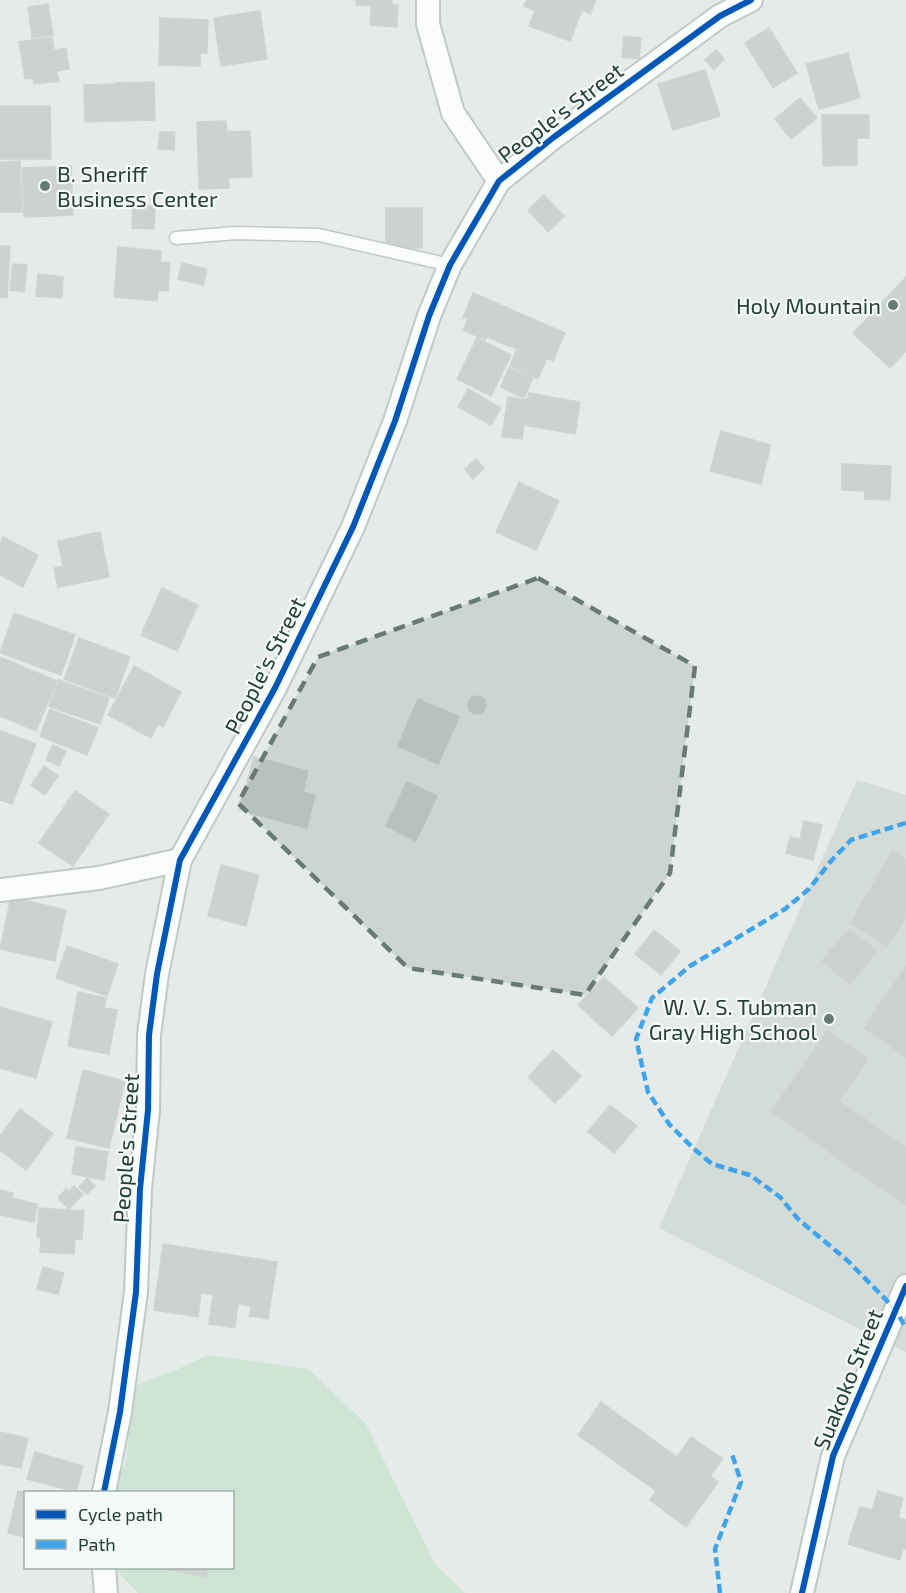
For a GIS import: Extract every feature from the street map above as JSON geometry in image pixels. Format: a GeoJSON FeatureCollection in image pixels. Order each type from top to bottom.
{"type":"FeatureCollection","features":[{"type":"Feature","properties":{"kind":"street"},"geometry":{"type":"LineString","coordinates":[[428,0],[428,24],[453,113],[499,181]]}},
{"type":"Feature","properties":{"kind":"street","name":"People's Street"},"geometry":{"type":"LineString","coordinates":[[104,1491],[120,1412],[136,1292],[140,1189],[148,1110],[149,1035],[157,974],[180,860],[275,688],[353,527],[395,421],[429,316],[450,265],[499,181],[554,137],[720,16],[751,0]]}},
{"type":"Feature","properties":{"kind":"street"},"geometry":{"type":"LineString","coordinates":[[0,890],[99,878],[180,860]]}},
{"type":"Feature","properties":{"kind":"street","name":"Suakoko Street"},"geometry":{"type":"LineString","coordinates":[[802,1593],[833,1456],[906,1286]]}},
{"type":"Feature","properties":{"kind":"street"},"geometry":{"type":"LineString","coordinates":[[104,1569],[106,1593]]}},
{"type":"Feature","properties":{"kind":"lane"},"geometry":{"type":"LineString","coordinates":[[176,238],[236,233],[320,235],[450,265]]}},
{"type":"Feature","properties":{"kind":"highlighted area"},"geometry":{"type":"Polygon","coordinates":[[[538,578],[695,666],[670,873],[585,995],[408,968],[238,803],[318,657],[538,578]]]}},
{"type":"Feature","properties":{"kind":"shaded area","name":"W. V. S. Tubman Gray High School"},"geometry":{"type":"Polygon","coordinates":[[[857,780],[906,795],[906,1352],[659,1228],[857,780]]]}},
{"type":"Feature","properties":{"kind":"green space"},"geometry":{"type":"Polygon","coordinates":[[[208,1355],[308,1369],[366,1424],[435,1564],[465,1593],[138,1593],[115,1569],[234,1569],[234,1491],[112,1491],[126,1461],[134,1386],[208,1355]]]}},
{"type":"Feature","properties":{"kind":"building"},"geometry":{"type":"Polygon","coordinates":[[[356,0],[392,0],[392,5],[398,5],[397,27],[370,25],[371,6],[356,5],[356,0]]]}},
{"type":"Feature","properties":{"kind":"building"},"geometry":{"type":"Polygon","coordinates":[[[527,0],[596,0],[590,14],[582,10],[570,41],[529,26],[535,11],[524,6],[527,0]]]}},
{"type":"Feature","properties":{"kind":"building"},"geometry":{"type":"Polygon","coordinates":[[[48,4],[53,35],[32,38],[28,7],[48,4]]]}},
{"type":"Feature","properties":{"kind":"building"},"geometry":{"type":"Polygon","coordinates":[[[260,11],[267,59],[221,66],[214,18],[260,11]]]}},
{"type":"Feature","properties":{"kind":"building"},"geometry":{"type":"Polygon","coordinates":[[[160,18],[208,20],[207,53],[200,53],[200,66],[159,65],[160,18]]]}},
{"type":"Feature","properties":{"kind":"building"},"geometry":{"type":"Polygon","coordinates":[[[769,28],[797,73],[773,88],[745,43],[769,28]]]}},
{"type":"Feature","properties":{"kind":"building"},"geometry":{"type":"Polygon","coordinates":[[[624,36],[641,38],[639,59],[622,57],[624,36]]]}},
{"type":"Feature","properties":{"kind":"building"},"geometry":{"type":"Polygon","coordinates":[[[52,37],[54,50],[66,48],[69,69],[57,71],[59,81],[34,84],[33,78],[25,79],[19,42],[52,37]]]}},
{"type":"Feature","properties":{"kind":"building"},"geometry":{"type":"Polygon","coordinates":[[[716,50],[724,59],[714,70],[705,60],[716,50]]]}},
{"type":"Feature","properties":{"kind":"building"},"geometry":{"type":"Polygon","coordinates":[[[848,53],[860,98],[819,109],[806,64],[848,53]]]}},
{"type":"Feature","properties":{"kind":"building"},"geometry":{"type":"Polygon","coordinates":[[[705,70],[720,116],[673,130],[658,84],[705,70]]]}},
{"type":"Feature","properties":{"kind":"building"},"geometry":{"type":"Polygon","coordinates":[[[154,82],[155,120],[117,121],[115,83],[154,82]]]}},
{"type":"Feature","properties":{"kind":"building"},"geometry":{"type":"Polygon","coordinates":[[[115,84],[116,121],[85,122],[84,85],[115,84]]]}},
{"type":"Feature","properties":{"kind":"building"},"geometry":{"type":"Polygon","coordinates":[[[800,98],[817,118],[791,139],[775,119],[800,98]]]}},
{"type":"Feature","properties":{"kind":"building"},"geometry":{"type":"Polygon","coordinates":[[[0,106],[50,106],[51,159],[0,159],[0,106]]]}},
{"type":"Feature","properties":{"kind":"building"},"geometry":{"type":"Polygon","coordinates":[[[822,115],[869,115],[869,138],[857,138],[857,165],[823,166],[822,115]]]}},
{"type":"Feature","properties":{"kind":"building"},"geometry":{"type":"Polygon","coordinates":[[[226,121],[227,132],[250,131],[252,177],[228,178],[229,188],[199,189],[197,122],[226,121]]]}},
{"type":"Feature","properties":{"kind":"building"},"geometry":{"type":"Polygon","coordinates":[[[160,132],[175,132],[174,150],[158,149],[160,132]]]}},
{"type":"Feature","properties":{"kind":"building"},"geometry":{"type":"Polygon","coordinates":[[[20,161],[22,212],[0,212],[0,162],[20,161]]]}},
{"type":"Feature","properties":{"kind":"building"},"geometry":{"type":"Polygon","coordinates":[[[71,166],[73,215],[24,217],[22,168],[71,166]]]}},
{"type":"Feature","properties":{"kind":"building"},"geometry":{"type":"Polygon","coordinates":[[[544,195],[564,216],[548,232],[528,210],[544,195]]]}},
{"type":"Feature","properties":{"kind":"building"},"geometry":{"type":"Polygon","coordinates":[[[133,204],[155,206],[154,229],[132,228],[133,204]]]}},
{"type":"Feature","properties":{"kind":"building"},"geometry":{"type":"Polygon","coordinates":[[[386,208],[422,208],[422,248],[386,248],[386,208]]]}},
{"type":"Feature","properties":{"kind":"building"},"geometry":{"type":"Polygon","coordinates":[[[0,246],[10,246],[7,298],[0,297],[0,246]]]}},
{"type":"Feature","properties":{"kind":"building"},"geometry":{"type":"Polygon","coordinates":[[[118,247],[161,251],[160,262],[170,263],[168,291],[158,290],[157,301],[114,297],[118,247]]]}},
{"type":"Feature","properties":{"kind":"building"},"geometry":{"type":"Polygon","coordinates":[[[182,263],[207,269],[203,285],[178,279],[182,263]]]}},
{"type":"Feature","properties":{"kind":"building"},"geometry":{"type":"Polygon","coordinates":[[[13,264],[27,265],[24,292],[10,290],[13,264]]]}},
{"type":"Feature","properties":{"kind":"building"},"geometry":{"type":"Polygon","coordinates":[[[38,274],[63,277],[62,298],[36,296],[38,274]]]}},
{"type":"Feature","properties":{"kind":"building","name":"Holy Mountain"},"geometry":{"type":"Polygon","coordinates":[[[906,277],[906,351],[890,368],[853,333],[906,277]]]}},
{"type":"Feature","properties":{"kind":"building"},"geometry":{"type":"Polygon","coordinates":[[[473,293],[565,333],[553,361],[547,358],[538,379],[510,366],[517,349],[487,337],[485,340],[463,330],[468,319],[463,318],[473,293]]]}},
{"type":"Feature","properties":{"kind":"building"},"geometry":{"type":"Polygon","coordinates":[[[477,338],[511,355],[491,396],[457,379],[477,338]]]}},
{"type":"Feature","properties":{"kind":"building"},"geometry":{"type":"Polygon","coordinates":[[[509,368],[533,378],[524,398],[501,387],[509,368]]]}},
{"type":"Feature","properties":{"kind":"building"},"geometry":{"type":"Polygon","coordinates":[[[468,389],[501,408],[491,425],[458,407],[468,389]]]}},
{"type":"Feature","properties":{"kind":"building"},"geometry":{"type":"Polygon","coordinates":[[[529,393],[580,402],[575,434],[524,425],[522,439],[502,437],[508,397],[527,400],[529,393]]]}},
{"type":"Feature","properties":{"kind":"building"},"geometry":{"type":"Polygon","coordinates":[[[721,431],[771,445],[761,484],[710,471],[721,431]]]}},
{"type":"Feature","properties":{"kind":"building"},"geometry":{"type":"Polygon","coordinates":[[[476,459],[484,468],[473,479],[465,469],[476,459]]]}},
{"type":"Feature","properties":{"kind":"building"},"geometry":{"type":"Polygon","coordinates":[[[842,464],[891,466],[890,500],[865,499],[865,491],[842,490],[842,464]]]}},
{"type":"Feature","properties":{"kind":"building"},"geometry":{"type":"Polygon","coordinates":[[[519,482],[559,501],[536,550],[496,532],[519,482]]]}},
{"type":"Feature","properties":{"kind":"building"},"geometry":{"type":"Polygon","coordinates":[[[100,532],[109,577],[58,587],[54,568],[63,566],[58,541],[100,532]]]}},
{"type":"Feature","properties":{"kind":"building"},"geometry":{"type":"Polygon","coordinates":[[[3,537],[38,555],[23,587],[0,575],[0,543],[3,537]]]}},
{"type":"Feature","properties":{"kind":"building"},"geometry":{"type":"Polygon","coordinates":[[[162,588],[198,605],[177,651],[141,635],[162,588]]]}},
{"type":"Feature","properties":{"kind":"building"},"geometry":{"type":"Polygon","coordinates":[[[14,613],[75,635],[61,675],[0,653],[14,613]]]}},
{"type":"Feature","properties":{"kind":"building"},"geometry":{"type":"Polygon","coordinates":[[[79,638],[130,657],[115,698],[64,679],[79,638]]]}},
{"type":"Feature","properties":{"kind":"building"},"geometry":{"type":"Polygon","coordinates":[[[0,657],[57,681],[36,731],[0,716],[0,657]]]}},
{"type":"Feature","properties":{"kind":"building"},"geometry":{"type":"Polygon","coordinates":[[[134,666],[181,692],[163,727],[158,724],[151,738],[108,715],[134,666]]]}},
{"type":"Feature","properties":{"kind":"building"},"geometry":{"type":"Polygon","coordinates":[[[59,680],[109,698],[100,724],[49,706],[59,680]]]}},
{"type":"Feature","properties":{"kind":"building"},"geometry":{"type":"Polygon","coordinates":[[[477,696],[483,699],[486,705],[483,711],[477,714],[471,711],[468,705],[471,699],[477,696]]]}},
{"type":"Feature","properties":{"kind":"building"},"geometry":{"type":"Polygon","coordinates":[[[418,699],[459,717],[438,764],[398,746],[418,699]]]}},
{"type":"Feature","properties":{"kind":"building"},"geometry":{"type":"Polygon","coordinates":[[[50,709],[98,728],[87,755],[40,736],[50,709]]]}},
{"type":"Feature","properties":{"kind":"building"},"geometry":{"type":"Polygon","coordinates":[[[1,731],[36,744],[12,804],[0,800],[1,731]]]}},
{"type":"Feature","properties":{"kind":"building"},"geometry":{"type":"Polygon","coordinates":[[[53,745],[66,751],[59,766],[46,760],[53,745]]]}},
{"type":"Feature","properties":{"kind":"building"},"geometry":{"type":"Polygon","coordinates":[[[254,757],[308,771],[303,792],[315,795],[307,828],[239,810],[254,757]]]}},
{"type":"Feature","properties":{"kind":"building"},"geometry":{"type":"Polygon","coordinates":[[[44,766],[58,776],[45,795],[31,785],[44,766]]]}},
{"type":"Feature","properties":{"kind":"building"},"geometry":{"type":"Polygon","coordinates":[[[407,782],[437,796],[416,841],[386,826],[407,782]]]}},
{"type":"Feature","properties":{"kind":"building"},"geometry":{"type":"Polygon","coordinates":[[[75,791],[109,814],[73,866],[39,843],[75,791]]]}},
{"type":"Feature","properties":{"kind":"building"},"geometry":{"type":"Polygon","coordinates":[[[804,821],[822,825],[813,860],[786,853],[790,837],[800,839],[804,821]]]}},
{"type":"Feature","properties":{"kind":"building"},"geometry":{"type":"Polygon","coordinates":[[[892,851],[906,860],[906,919],[888,946],[850,924],[892,851]]]}},
{"type":"Feature","properties":{"kind":"building"},"geometry":{"type":"Polygon","coordinates":[[[221,865],[259,875],[246,926],[208,916],[221,865]]]}},
{"type":"Feature","properties":{"kind":"building"},"geometry":{"type":"Polygon","coordinates":[[[11,897],[66,910],[55,961],[0,949],[11,897]]]}},
{"type":"Feature","properties":{"kind":"building"},"geometry":{"type":"Polygon","coordinates":[[[849,929],[877,951],[850,985],[822,961],[849,929]]]}},
{"type":"Feature","properties":{"kind":"building"},"geometry":{"type":"Polygon","coordinates":[[[654,930],[680,951],[661,975],[635,954],[654,930]]]}},
{"type":"Feature","properties":{"kind":"building"},"geometry":{"type":"Polygon","coordinates":[[[67,946],[118,964],[107,996],[56,978],[67,946]]]}},
{"type":"Feature","properties":{"kind":"building"},"geometry":{"type":"Polygon","coordinates":[[[906,966],[906,1057],[864,1028],[906,966]]]}},
{"type":"Feature","properties":{"kind":"building"},"geometry":{"type":"Polygon","coordinates":[[[604,977],[638,1008],[612,1036],[578,1005],[604,977]]]}},
{"type":"Feature","properties":{"kind":"building"},"geometry":{"type":"Polygon","coordinates":[[[78,992],[106,998],[104,1008],[117,1010],[109,1054],[68,1046],[78,992]]]}},
{"type":"Feature","properties":{"kind":"building"},"geometry":{"type":"Polygon","coordinates":[[[0,1007],[52,1022],[36,1078],[0,1068],[0,1007]]]}},
{"type":"Feature","properties":{"kind":"building"},"geometry":{"type":"Polygon","coordinates":[[[827,1030],[868,1059],[839,1101],[906,1147],[906,1205],[771,1112],[827,1030]]]}},
{"type":"Feature","properties":{"kind":"building"},"geometry":{"type":"Polygon","coordinates":[[[553,1050],[581,1076],[555,1103],[528,1077],[553,1050]]]}},
{"type":"Feature","properties":{"kind":"building"},"geometry":{"type":"Polygon","coordinates":[[[83,1070],[125,1081],[109,1148],[67,1138],[83,1070]]]}},
{"type":"Feature","properties":{"kind":"building"},"geometry":{"type":"Polygon","coordinates":[[[610,1105],[637,1126],[614,1153],[588,1132],[610,1105]]]}},
{"type":"Feature","properties":{"kind":"building"},"geometry":{"type":"Polygon","coordinates":[[[20,1109],[53,1134],[26,1170],[0,1150],[0,1136],[20,1109]]]}},
{"type":"Feature","properties":{"kind":"building"},"geometry":{"type":"Polygon","coordinates":[[[76,1147],[108,1152],[104,1180],[72,1174],[76,1147]]]}},
{"type":"Feature","properties":{"kind":"building"},"geometry":{"type":"Polygon","coordinates":[[[87,1178],[95,1186],[87,1194],[79,1187],[87,1178]]]}},
{"type":"Feature","properties":{"kind":"building"},"geometry":{"type":"Polygon","coordinates":[[[74,1186],[83,1194],[69,1209],[58,1198],[66,1189],[69,1191],[74,1186]]]}},
{"type":"Feature","properties":{"kind":"building"},"geometry":{"type":"Polygon","coordinates":[[[0,1190],[13,1193],[12,1198],[37,1204],[34,1222],[0,1215],[0,1190]]]}},
{"type":"Feature","properties":{"kind":"building"},"geometry":{"type":"Polygon","coordinates":[[[39,1208],[84,1211],[82,1239],[75,1239],[74,1254],[40,1252],[41,1238],[37,1237],[39,1208]]]}},
{"type":"Feature","properties":{"kind":"building"},"geometry":{"type":"Polygon","coordinates":[[[163,1244],[277,1262],[268,1319],[249,1316],[251,1306],[238,1304],[235,1328],[209,1324],[213,1295],[201,1293],[198,1317],[154,1310],[163,1244]]]}},
{"type":"Feature","properties":{"kind":"building"},"geometry":{"type":"Polygon","coordinates":[[[43,1267],[64,1273],[58,1294],[37,1289],[43,1267]]]}},
{"type":"Feature","properties":{"kind":"building"},"geometry":{"type":"Polygon","coordinates":[[[601,1402],[677,1457],[691,1437],[723,1459],[710,1476],[718,1482],[686,1527],[650,1500],[656,1491],[578,1435],[601,1402]]]}},
{"type":"Feature","properties":{"kind":"building"},"geometry":{"type":"Polygon","coordinates":[[[0,1432],[28,1438],[21,1468],[0,1464],[0,1432]]]}},
{"type":"Feature","properties":{"kind":"building"},"geometry":{"type":"Polygon","coordinates":[[[35,1452],[83,1466],[76,1491],[27,1479],[35,1452]]]}},
{"type":"Feature","properties":{"kind":"building"},"geometry":{"type":"Polygon","coordinates":[[[18,1491],[24,1492],[24,1537],[8,1533],[18,1491]]]}},
{"type":"Feature","properties":{"kind":"building"},"geometry":{"type":"Polygon","coordinates":[[[878,1491],[903,1498],[898,1517],[906,1520],[906,1549],[903,1548],[900,1560],[848,1544],[860,1507],[872,1510],[878,1491]]]}},
{"type":"Feature","properties":{"kind":"building"},"geometry":{"type":"Polygon","coordinates":[[[164,1569],[208,1569],[206,1577],[164,1569]]]}},
{"type":"Feature","properties":{"kind":"marked path"},"geometry":{"type":"LineString","coordinates":[[906,823],[851,840],[809,889],[785,909],[690,966],[652,998],[636,1039],[648,1092],[669,1124],[712,1164],[750,1175],[780,1197],[798,1219],[848,1261],[895,1309],[906,1328]]}},
{"type":"Feature","properties":{"kind":"marked path"},"geometry":{"type":"LineString","coordinates":[[720,1593],[715,1549],[741,1482],[732,1454]]}},
{"type":"Feature","properties":{"kind":"cycle path"},"geometry":{"type":"LineString","coordinates":[[104,1491],[120,1412],[136,1292],[140,1189],[148,1110],[149,1035],[157,974],[180,860],[275,688],[353,527],[395,421],[429,316],[450,265],[499,181],[554,137],[720,16],[751,0]]}},
{"type":"Feature","properties":{"kind":"cycle path"},"geometry":{"type":"LineString","coordinates":[[802,1593],[833,1456],[906,1286]]}},
{"type":"Feature","properties":{"kind":"place","name":"B. Sheriff Business Center"},"geometry":{"type":"Point","coordinates":[45,186]}},
{"type":"Feature","properties":{"kind":"place","name":"Holy Mountain"},"geometry":{"type":"Point","coordinates":[893,305]}},
{"type":"Feature","properties":{"kind":"place","name":"W. V. S. Tubman Gray High School"},"geometry":{"type":"Point","coordinates":[829,1019]}}]}
